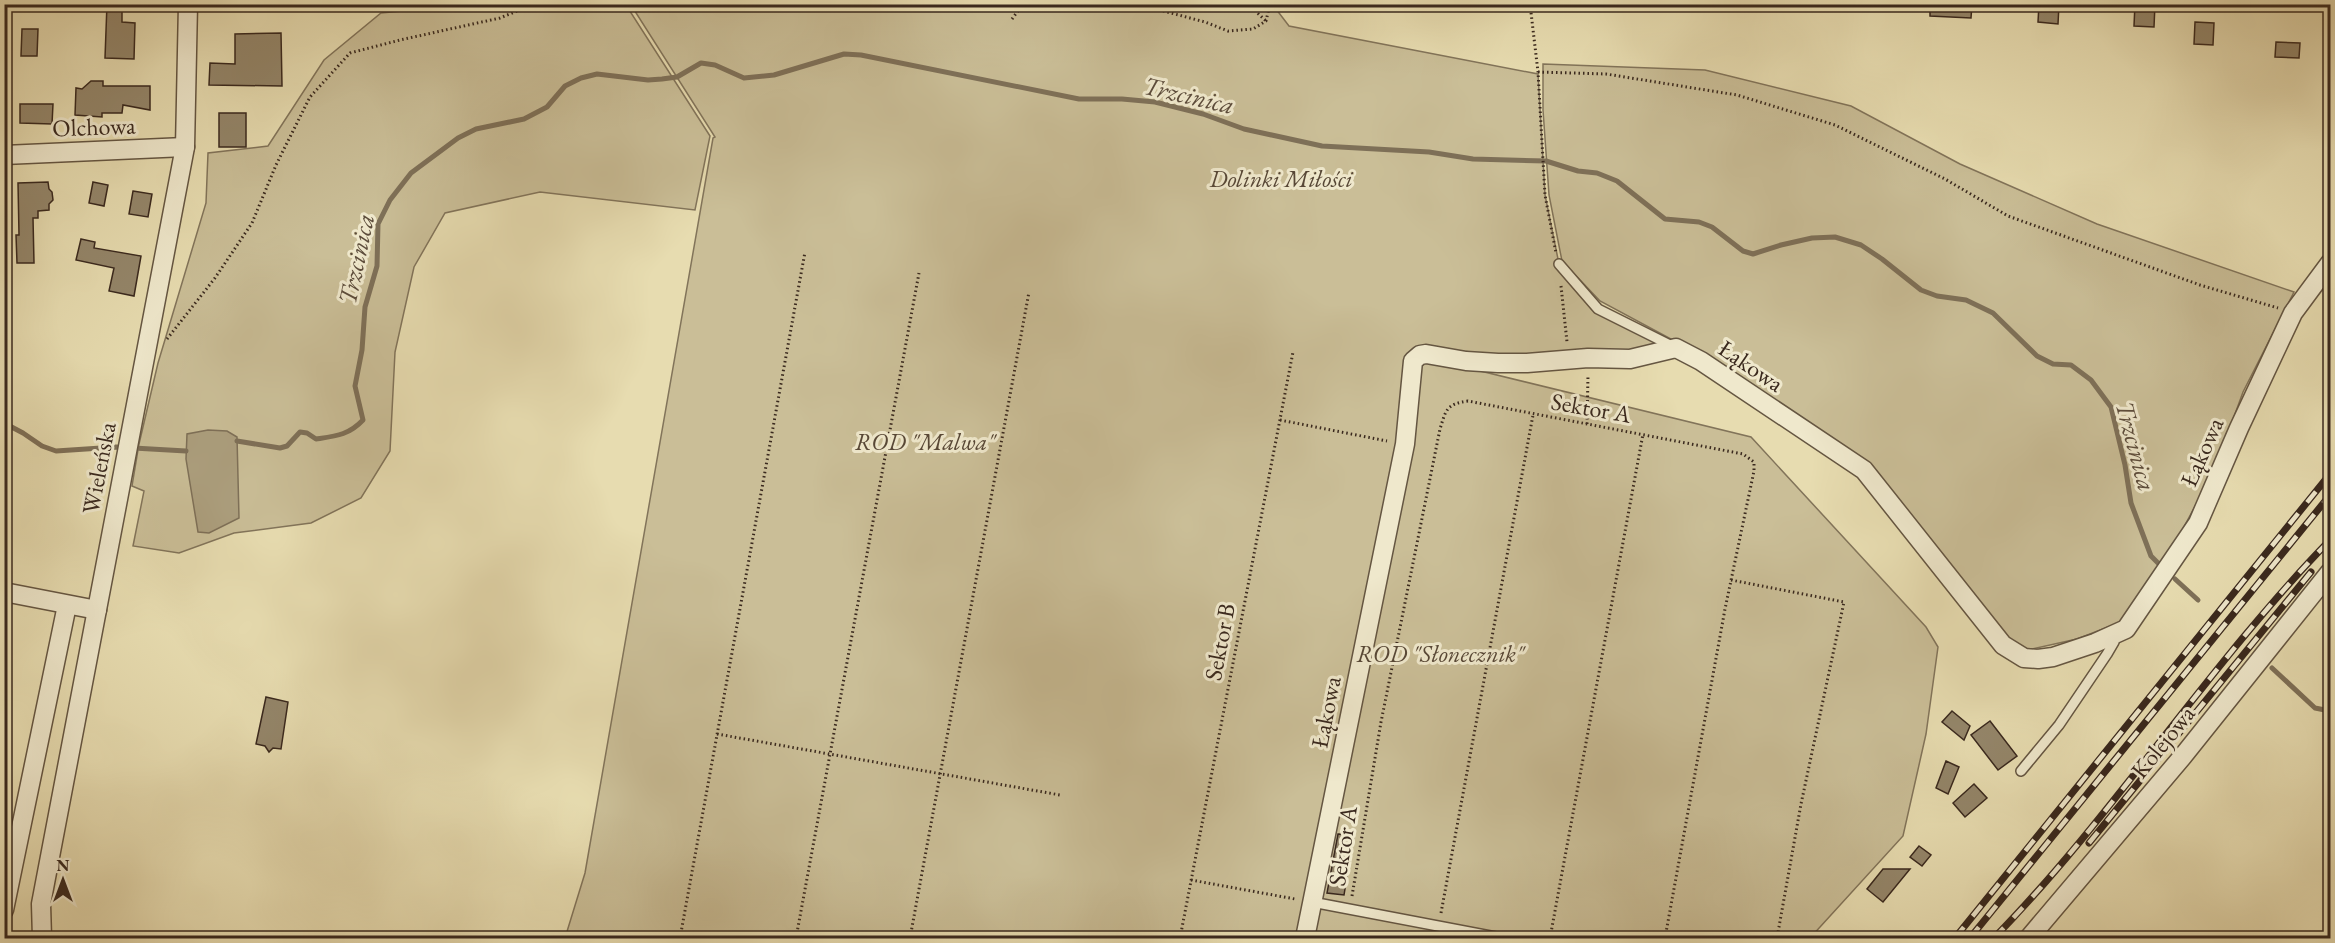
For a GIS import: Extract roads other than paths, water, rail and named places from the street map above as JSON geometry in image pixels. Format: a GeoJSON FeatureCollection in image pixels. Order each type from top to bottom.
{"type":"FeatureCollection","features":[{"type":"Feature","properties":{"kind":"street","name":"Wieleńska"},"geometry":{"type":"LineString","coordinates":[[42,939],[41,904],[185,147],[188,4]]}},
{"type":"Feature","properties":{"kind":"street","name":"Olchowa"},"geometry":{"type":"LineString","coordinates":[[4,155],[185,147]]}},
{"type":"Feature","properties":{"kind":"street","name":"Łąkowa"},"geometry":{"type":"LineString","coordinates":[[1305,939],[1405,444],[1413,361],[1420,355],[1466,361],[1527,363],[1588,358],[1630,358],[1676,348],[1701,361],[1864,470],[2003,645],[2024,658],[2038,659],[2053,657],[2114,636],[2126,629],[2198,523],[2239,428],[2293,313],[2331,263]]}},
{"type":"Feature","properties":{"kind":"street","name":"Kolejowa"},"geometry":{"type":"LineString","coordinates":[[2029,939],[2183,756],[2331,572]]}},
{"type":"Feature","properties":{"kind":"street"},"geometry":{"type":"LineString","coordinates":[[4,592],[97,610]]}},
{"type":"Feature","properties":{"kind":"street"},"geometry":{"type":"LineString","coordinates":[[4,910],[67,604]]}},
{"type":"Feature","properties":{"kind":"lane"},"geometry":{"type":"LineString","coordinates":[[1558,264],[1598,309],[1676,348]]}},
{"type":"Feature","properties":{"kind":"lane"},"geometry":{"type":"LineString","coordinates":[[2021,771],[2065,716],[2107,654],[2114,642],[2114,636]]}},
{"type":"Feature","properties":{"kind":"lane"},"geometry":{"type":"LineString","coordinates":[[1312,902],[1501,939]]}},
{"type":"Feature","properties":{"kind":"waterway","name":"Trzcinica"},"geometry":{"type":"LineString","coordinates":[[237,441],[280,448],[287,446],[300,432],[307,433],[316,439],[330,437],[347,432],[363,420],[355,386],[362,350],[365,307],[377,266],[378,224],[390,200],[411,173],[458,138],[476,129],[524,119],[547,107],[565,86],[581,78],[597,74],[648,80],[662,79],[677,77],[701,63],[715,65],[744,78],[774,75],[844,54],[861,55],[1079,99],[1155,102],[1203,114],[1244,129],[1322,146],[1429,152],[1473,159],[1546,161],[1578,171],[1597,173],[1617,181],[1665,219],[1699,222],[1712,227],[1743,251],[1753,254],[1812,238],[1835,237],[1861,245],[1921,290],[1937,296],[1966,300],[1993,313],[2037,356],[2053,364],[2071,365],[2091,380],[2111,407],[2125,465],[2131,503],[2151,556],[2158,563]]}},
{"type":"Feature","properties":{"kind":"waterway","name":"Trzcinica"},"geometry":{"type":"LineString","coordinates":[[4,423],[42,446],[56,451],[116,447],[186,451]]}},
{"type":"Feature","properties":{"kind":"waterway","name":"Trzcinica"},"geometry":{"type":"LineString","coordinates":[[2175,579],[2198,600]]}},
{"type":"Feature","properties":{"kind":"waterway","name":"Trzcinica"},"geometry":{"type":"LineString","coordinates":[[2272,668],[2315,708],[2330,711]]}},
{"type":"Feature","properties":{"kind":"railway"},"geometry":{"type":"LineString","coordinates":[[1955,938],[2330,474]]}},
{"type":"Feature","properties":{"kind":"railway"},"geometry":{"type":"LineString","coordinates":[[1970,938],[2330,495]]}},
{"type":"Feature","properties":{"kind":"railway"},"geometry":{"type":"LineString","coordinates":[[1994,938],[2081,841],[2243,637],[2330,540]]}},
{"type":"Feature","properties":{"kind":"railway"},"geometry":{"type":"LineString","coordinates":[[2089,843],[2311,572]]}},
{"type":"Feature","properties":{"kind":"park label","name":"Dolinki Miłości"},"geometry":{"type":"Point","coordinates":[1281,179]}},
{"type":"Feature","properties":{"kind":"park label","name":"ROD \"Malwa\""},"geometry":{"type":"Point","coordinates":[925,442]}},
{"type":"Feature","properties":{"kind":"park label","name":"ROD \"Słonecznik\""},"geometry":{"type":"Point","coordinates":[1440,654]}}]}
